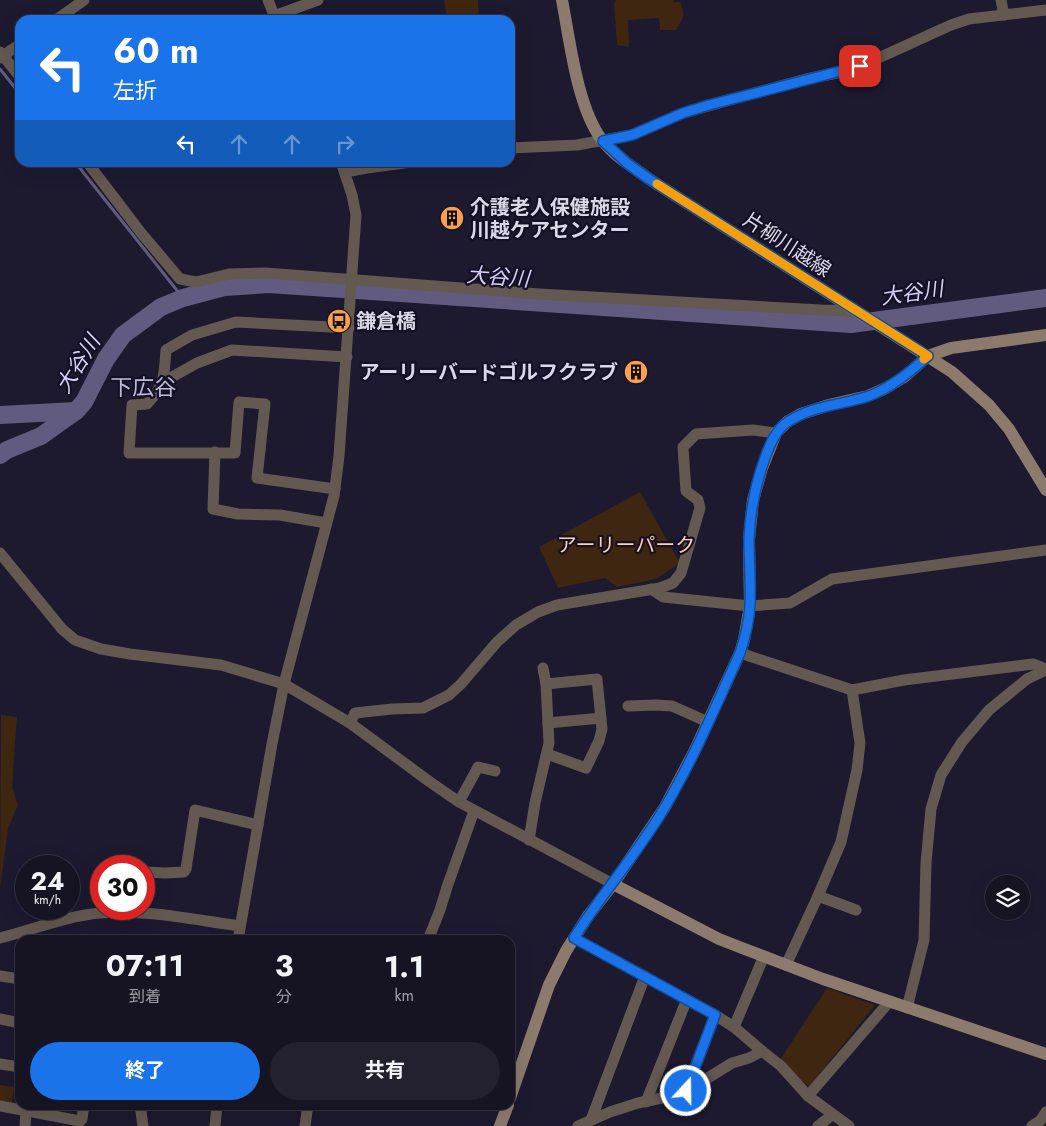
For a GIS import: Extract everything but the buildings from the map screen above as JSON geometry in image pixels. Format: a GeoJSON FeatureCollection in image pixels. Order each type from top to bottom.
{"type":"FeatureCollection","features":[{"type":"Feature","properties":{"kind":"street"},"geometry":{"type":"LineString","coordinates":[[63,15],[84,0]]}},
{"type":"Feature","properties":{"kind":"street"},"geometry":{"type":"LineString","coordinates":[[268,0],[274,15]]}},
{"type":"Feature","properties":{"kind":"street"},"geometry":{"type":"LineString","coordinates":[[282,15],[318,0]]}},
{"type":"Feature","properties":{"kind":"street","name":"片柳川越線"},"geometry":{"type":"LineString","coordinates":[[562,0],[585,107],[592,126],[603,141],[628,164],[649,179],[952,372],[990,405],[1009,430],[1046,490]]}},
{"type":"Feature","properties":{"kind":"street"},"geometry":{"type":"LineString","coordinates":[[1001,0],[1004,15]]}},
{"type":"Feature","properties":{"kind":"street"},"geometry":{"type":"LineString","coordinates":[[515,148],[577,145],[632,135],[683,113],[709,105],[860,66],[951,25],[969,19],[1046,10]]}},
{"type":"Feature","properties":{"kind":"street"},"geometry":{"type":"LineString","coordinates":[[15,47],[1,55],[15,71]]}},
{"type":"Feature","properties":{"kind":"street"},"geometry":{"type":"LineString","coordinates":[[91,167],[142,234],[180,278],[196,282],[229,274],[266,273],[548,294],[859,313]]}},
{"type":"Feature","properties":{"kind":"street"},"geometry":{"type":"LineString","coordinates":[[239,935],[284,684],[335,489],[347,358],[356,215],[343,167]]}},
{"type":"Feature","properties":{"kind":"street"},"geometry":{"type":"LineString","coordinates":[[335,489],[257,478],[265,404],[239,402],[235,453],[129,453],[132,405],[146,404],[156,395],[163,382],[166,350],[192,336],[236,322],[348,328]]}},
{"type":"Feature","properties":{"kind":"street"},"geometry":{"type":"LineString","coordinates":[[515,1084],[549,985],[588,916],[613,884],[665,808],[740,653],[750,606],[749,539],[753,500],[762,468],[776,433],[787,422],[802,414],[829,405],[868,396],[886,388],[904,377],[928,356],[951,348],[1046,336]]}},
{"type":"Feature","properties":{"kind":"street"},"geometry":{"type":"LineString","coordinates":[[163,382],[196,363],[232,350],[347,358]]}},
{"type":"Feature","properties":{"kind":"street"},"geometry":{"type":"LineString","coordinates":[[350,723],[355,713],[386,709],[423,708],[449,695],[462,684],[497,642],[516,625],[538,612],[557,604],[651,589],[673,583],[681,573],[700,508],[698,500],[686,491],[683,447],[696,434],[753,430],[776,433]]}},
{"type":"Feature","properties":{"kind":"street"},"geometry":{"type":"LineString","coordinates":[[215,452],[213,509],[238,514],[280,515],[326,523]]}},
{"type":"Feature","properties":{"kind":"street"},"geometry":{"type":"LineString","coordinates":[[651,589],[663,596],[750,606],[790,603],[832,579],[1046,550]]}},
{"type":"Feature","properties":{"kind":"street"},"geometry":{"type":"LineString","coordinates":[[0,553],[62,628],[75,640],[101,649],[130,654],[221,665],[284,684],[350,723],[430,782],[474,811],[719,939],[888,1002],[1046,1054]]}},
{"type":"Feature","properties":{"kind":"street"},"geometry":{"type":"LineString","coordinates":[[740,653],[852,690],[904,680],[1033,664],[1046,670]]}},
{"type":"Feature","properties":{"kind":"street"},"geometry":{"type":"LineString","coordinates":[[529,840],[535,803],[549,743],[546,684],[543,668]]}},
{"type":"Feature","properties":{"kind":"street"},"geometry":{"type":"LineString","coordinates":[[907,1008],[924,940],[926,863],[931,809],[941,775],[962,742],[989,710],[1027,679],[1046,670]]}},
{"type":"Feature","properties":{"kind":"street"},"geometry":{"type":"LineString","coordinates":[[546,684],[597,680],[602,729],[599,741],[586,768],[547,754]]}},
{"type":"Feature","properties":{"kind":"street"},"geometry":{"type":"LineString","coordinates":[[786,965],[841,842],[857,770],[860,743],[852,690]]}},
{"type":"Feature","properties":{"kind":"street"},"geometry":{"type":"LineString","coordinates":[[628,706],[672,706],[708,722]]}},
{"type":"Feature","properties":{"kind":"street"},"geometry":{"type":"LineString","coordinates":[[548,723],[601,718]]}},
{"type":"Feature","properties":{"kind":"street"},"geometry":{"type":"LineString","coordinates":[[459,802],[478,767],[495,772]]}},
{"type":"Feature","properties":{"kind":"street"},"geometry":{"type":"LineString","coordinates":[[155,873],[184,872],[186,869],[195,810],[258,825]]}},
{"type":"Feature","properties":{"kind":"street"},"geometry":{"type":"LineString","coordinates":[[430,935],[474,811]]}},
{"type":"Feature","properties":{"kind":"street"},"geometry":{"type":"LineString","coordinates":[[818,896],[856,910]]}},
{"type":"Feature","properties":{"kind":"street"},"geometry":{"type":"LineString","coordinates":[[155,914],[240,926]]}},
{"type":"Feature","properties":{"kind":"street"},"geometry":{"type":"LineString","coordinates":[[30,935],[77,917],[90,915]]}},
{"type":"Feature","properties":{"kind":"street"},"geometry":{"type":"LineString","coordinates":[[0,938],[15,936]]}},
{"type":"Feature","properties":{"kind":"street"},"geometry":{"type":"LineString","coordinates":[[574,938],[734,1027],[781,1066],[808,1096],[849,1126]]}},
{"type":"Feature","properties":{"kind":"street"},"geometry":{"type":"LineString","coordinates":[[734,1027],[764,956]]}},
{"type":"Feature","properties":{"kind":"street"},"geometry":{"type":"LineString","coordinates":[[0,976],[15,978]]}},
{"type":"Feature","properties":{"kind":"street"},"geometry":{"type":"LineString","coordinates":[[591,1120],[645,976]]}},
{"type":"Feature","properties":{"kind":"street"},"geometry":{"type":"LineString","coordinates":[[646,1102],[687,1000]]}},
{"type":"Feature","properties":{"kind":"street"},"geometry":{"type":"LineString","coordinates":[[808,1096],[888,1002]]}},
{"type":"Feature","properties":{"kind":"street"},"geometry":{"type":"LineString","coordinates":[[686,1091],[715,1015]]}},
{"type":"Feature","properties":{"kind":"street"},"geometry":{"type":"LineString","coordinates":[[0,1019],[15,1021]]}},
{"type":"Feature","properties":{"kind":"street"},"geometry":{"type":"LineString","coordinates":[[578,1126],[646,1102],[686,1091],[732,1063],[749,1058],[762,1051]]}},
{"type":"Feature","properties":{"kind":"street"},"geometry":{"type":"LineString","coordinates":[[0,1064],[15,1066]]}},
{"type":"Feature","properties":{"kind":"street"},"geometry":{"type":"LineString","coordinates":[[0,1106],[15,1109]]}},
{"type":"Feature","properties":{"kind":"street"},"geometry":{"type":"LineString","coordinates":[[21,1110],[44,1110],[80,1121],[83,1110]]}},
{"type":"Feature","properties":{"kind":"street"},"geometry":{"type":"LineString","coordinates":[[141,1110],[144,1126]]}},
{"type":"Feature","properties":{"kind":"street"},"geometry":{"type":"LineString","coordinates":[[215,1126],[217,1110]]}},
{"type":"Feature","properties":{"kind":"street"},"geometry":{"type":"LineString","coordinates":[[305,1126],[307,1110]]}},
{"type":"Feature","properties":{"kind":"street"},"geometry":{"type":"LineString","coordinates":[[500,1126],[506,1110]]}},
{"type":"Feature","properties":{"kind":"street"},"geometry":{"type":"LineString","coordinates":[[25,1126],[26,1111]]}},
{"type":"Feature","properties":{"kind":"street"},"geometry":{"type":"LineString","coordinates":[[1032,1126],[1040,1121],[1046,1112]]}},
{"type":"Feature","properties":{"kind":"street"},"geometry":{"type":"LineString","coordinates":[[818,1126],[832,1115]]}},
{"type":"Feature","properties":{"kind":"green space"},"geometry":{"type":"Polygon","coordinates":[[[444,0],[478,0],[479,15],[446,15],[444,0]]]}},
{"type":"Feature","properties":{"kind":"green space"},"geometry":{"type":"Polygon","coordinates":[[[616,0],[674,0],[674,2],[680,2],[683,16],[676,30],[660,30],[659,18],[628,20],[629,47],[617,45],[614,3],[616,0]]]}},
{"type":"Feature","properties":{"kind":"green space","name":"アーリーパーク"},"geometry":{"type":"Polygon","coordinates":[[[640,492],[680,563],[656,579],[617,587],[605,578],[558,588],[539,547],[640,492]]]}},
{"type":"Feature","properties":{"kind":"green space"},"geometry":{"type":"Polygon","coordinates":[[[1,715],[17,717],[12,787],[18,805],[8,828],[0,890],[1,715]]]}},
{"type":"Feature","properties":{"kind":"green space"},"geometry":{"type":"Polygon","coordinates":[[[827,988],[875,1005],[809,1087],[780,1060],[827,988]]]}},
{"type":"Feature","properties":{"kind":"green space"},"geometry":{"type":"Polygon","coordinates":[[[0,1085],[14,1087],[12,1103],[0,1102],[0,1085]]]}},
{"type":"Feature","properties":{"kind":"waterway"},"geometry":{"type":"LineString","coordinates":[[0,69],[15,88]]}},
{"type":"Feature","properties":{"kind":"waterway"},"geometry":{"type":"LineString","coordinates":[[79,167],[183,298]]}},
{"type":"Feature","properties":{"kind":"waterway","name":"大谷川"},"geometry":{"type":"LineString","coordinates":[[0,455],[7,450],[41,436],[76,411],[84,402],[106,359],[123,335],[161,307],[183,298],[224,287],[269,284],[851,324],[1046,298]]}},
{"type":"Feature","properties":{"kind":"waterway","name":"大谷川"},"geometry":{"type":"LineString","coordinates":[[0,415],[76,411]]}},
{"type":"Feature","properties":{"kind":"slow traffic"},"geometry":{"type":"LineString","coordinates":[[657,184],[928,356],[924,359]]}},
{"type":"Feature","properties":{"kind":"place","name":"介護老人保健施設 川越ケアセンター"},"geometry":{"type":"Point","coordinates":[452,218]}},
{"type":"Feature","properties":{"kind":"place","name":"鎌倉橋"},"geometry":{"type":"Point","coordinates":[339,321]}},
{"type":"Feature","properties":{"kind":"place","name":"アーリーバードゴルフクラブ"},"geometry":{"type":"Point","coordinates":[636,372]}},
{"type":"Feature","properties":{"kind":"district","name":"下広谷"},"geometry":{"type":"Point","coordinates":[143,387]}},
{"type":"Feature","properties":{"kind":"route"},"geometry":{"type":"LineString","coordinates":[[686,1091],[715,1015],[574,938],[665,808],[694,752],[740,653],[750,606],[749,539],[753,500],[768,450],[776,433],[787,422],[802,414],[829,405],[868,396],[886,388],[904,377],[928,356],[649,179],[613,152],[603,141],[632,135],[683,113],[709,105],[860,66]]}}]}
